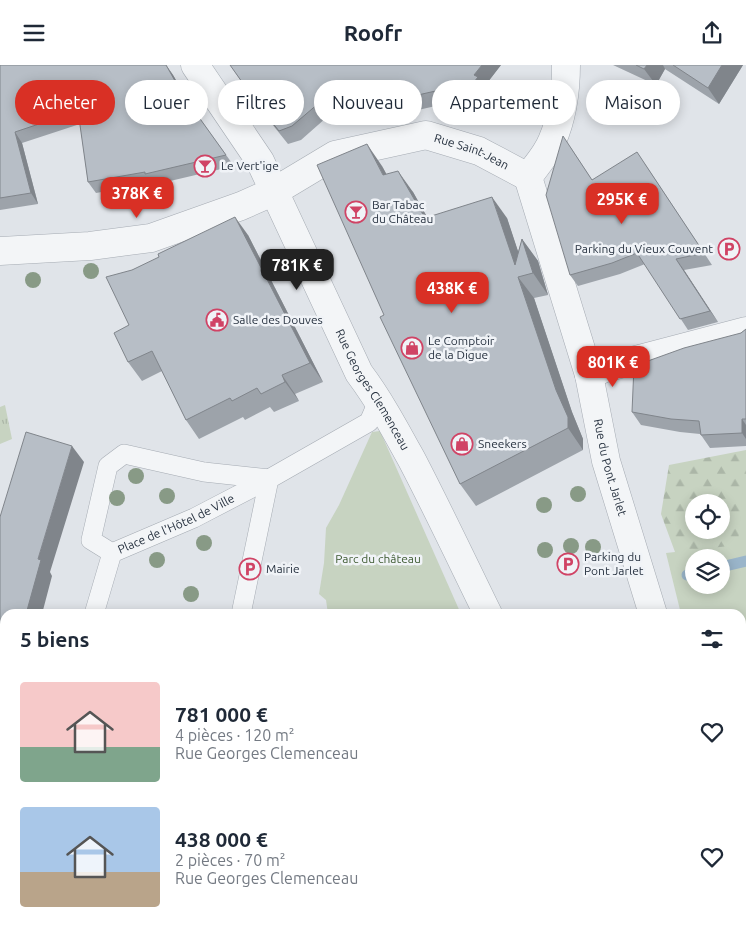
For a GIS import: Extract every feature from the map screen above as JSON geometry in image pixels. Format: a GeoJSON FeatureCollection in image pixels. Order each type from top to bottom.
{"type":"FeatureCollection","features":[{"type":"Feature","properties":{"kind":"street","name":"Rue Georges Clemenceau"},"geometry":{"type":"LineString","coordinates":[[195,65],[260,161],[359,373],[379,399],[431,497],[486,609]]}},
{"type":"Feature","properties":{"kind":"street"},"geometry":{"type":"LineString","coordinates":[[528,177],[552,143],[566,83],[566,65]]}},
{"type":"Feature","properties":{"kind":"street","name":"Rue Saint-Jean"},"geometry":{"type":"LineString","coordinates":[[0,251],[90,246],[152,238],[241,206],[275,191],[335,155],[426,135],[479,151],[528,177]]}},
{"type":"Feature","properties":{"kind":"street","name":"Rue du Pont Jarlet"},"geometry":{"type":"LineString","coordinates":[[528,177],[589,375],[606,461],[651,609]]}},
{"type":"Feature","properties":{"kind":"street"},"geometry":{"type":"LineString","coordinates":[[589,375],[605,368],[746,331]]}},
{"type":"Feature","properties":{"kind":"lane","name":"Place de l'Hôtel de Ville"},"geometry":{"type":"LineString","coordinates":[[95,609],[112,553],[194,518],[269,479],[369,422],[379,399]]}},
{"type":"Feature","properties":{"kind":"lane"},"geometry":{"type":"LineString","coordinates":[[112,553],[91,540],[108,466],[124,454],[204,472],[269,479],[242,609]]}},
{"type":"Feature","properties":{"kind":"green space"},"geometry":{"type":"Polygon","coordinates":[[[5,405],[12,439],[0,444],[0,407],[5,405]]]}},
{"type":"Feature","properties":{"kind":"green space","name":"Parc du château"},"geometry":{"type":"Polygon","coordinates":[[[380,431],[459,609],[327,609],[326,600],[319,594],[324,563],[326,528],[339,505],[372,432],[380,431]]]}},
{"type":"Feature","properties":{"kind":"green space"},"geometry":{"type":"Polygon","coordinates":[[[746,450],[746,582],[730,584],[730,549],[685,549],[685,579],[661,514],[669,465],[746,450]]]}},
{"type":"Feature","properties":{"kind":"green space"},"geometry":{"type":"Polygon","coordinates":[[[743,485],[746,485],[746,609],[680,609],[666,553],[685,551],[685,594],[730,594],[730,549],[702,549],[738,545],[743,485]]]}},
{"type":"Feature","properties":{"kind":"building"},"geometry":{"type":"Polygon","coordinates":[[[0,65],[166,65],[174,80],[125,80],[125,125],[204,125],[226,155],[145,174],[145,172],[88,182],[80,125],[115,125],[115,80],[15,80],[15,125],[36,125],[15,132],[31,193],[0,198],[0,65]]]}},
{"type":"Feature","properties":{"kind":"building"},"geometry":{"type":"Polygon","coordinates":[[[230,65],[482,65],[474,75],[478,77],[476,80],[432,80],[432,92],[422,94],[422,80],[314,80],[314,107],[304,116],[304,80],[241,80],[230,65]]]}},
{"type":"Feature","properties":{"kind":"building"},"geometry":{"type":"Polygon","coordinates":[[[636,65],[647,65],[644,69],[636,65]]]}},
{"type":"Feature","properties":{"kind":"building"},"geometry":{"type":"Polygon","coordinates":[[[673,65],[722,65],[708,88],[673,65]]]}},
{"type":"Feature","properties":{"kind":"building"},"geometry":{"type":"Polygon","coordinates":[[[274,125],[293,125],[292,126],[279,131],[274,125]]]}},
{"type":"Feature","properties":{"kind":"building"},"geometry":{"type":"Polygon","coordinates":[[[563,136],[592,180],[637,152],[704,253],[676,259],[710,311],[680,319],[637,253],[612,263],[570,275],[546,195],[563,136]]]}},
{"type":"Feature","properties":{"kind":"building"},"geometry":{"type":"Polygon","coordinates":[[[367,144],[383,175],[398,171],[425,218],[492,197],[515,265],[522,239],[533,273],[518,277],[556,390],[568,417],[568,428],[460,484],[380,317],[384,315],[317,165],[367,144]]]}},
{"type":"Feature","properties":{"kind":"building","name":"Salle des Douves"},"geometry":{"type":"Polygon","coordinates":[[[235,217],[310,363],[282,375],[285,382],[261,394],[257,388],[232,401],[230,398],[186,420],[152,351],[128,362],[114,333],[129,325],[106,277],[132,270],[159,257],[158,254],[235,217]]]}},
{"type":"Feature","properties":{"kind":"building"},"geometry":{"type":"Polygon","coordinates":[[[746,329],[746,419],[742,419],[742,433],[701,435],[699,421],[671,419],[632,412],[634,366],[684,348],[741,333],[746,329]]]}},
{"type":"Feature","properties":{"kind":"building"},"geometry":{"type":"Polygon","coordinates":[[[26,432],[72,446],[38,559],[41,560],[27,609],[0,609],[0,517],[26,432]]]}},
{"type":"Feature","properties":{"kind":"waterway"},"geometry":{"type":"LineString","coordinates":[[730,565],[746,561]]}},
{"type":"Feature","properties":{"kind":"place","name":"Le Vert'ige"},"geometry":{"type":"Point","coordinates":[205,166]}},
{"type":"Feature","properties":{"kind":"place","name":"Bar Tabac du Château"},"geometry":{"type":"Point","coordinates":[356,212]}},
{"type":"Feature","properties":{"kind":"place","name":"Parking du Vieux Couvent"},"geometry":{"type":"Point","coordinates":[729,249]}},
{"type":"Feature","properties":{"kind":"place","name":"Salle des Douves"},"geometry":{"type":"Point","coordinates":[217,320]}},
{"type":"Feature","properties":{"kind":"place","name":"Le Comptoir de la Digue"},"geometry":{"type":"Point","coordinates":[412,348]}},
{"type":"Feature","properties":{"kind":"place","name":"Sneekers"},"geometry":{"type":"Point","coordinates":[462,444]}},
{"type":"Feature","properties":{"kind":"place","name":"Parking du Pont Jarlet"},"geometry":{"type":"Point","coordinates":[568,564]}},
{"type":"Feature","properties":{"kind":"place","name":"Mairie"},"geometry":{"type":"Point","coordinates":[250,569]}}]}
